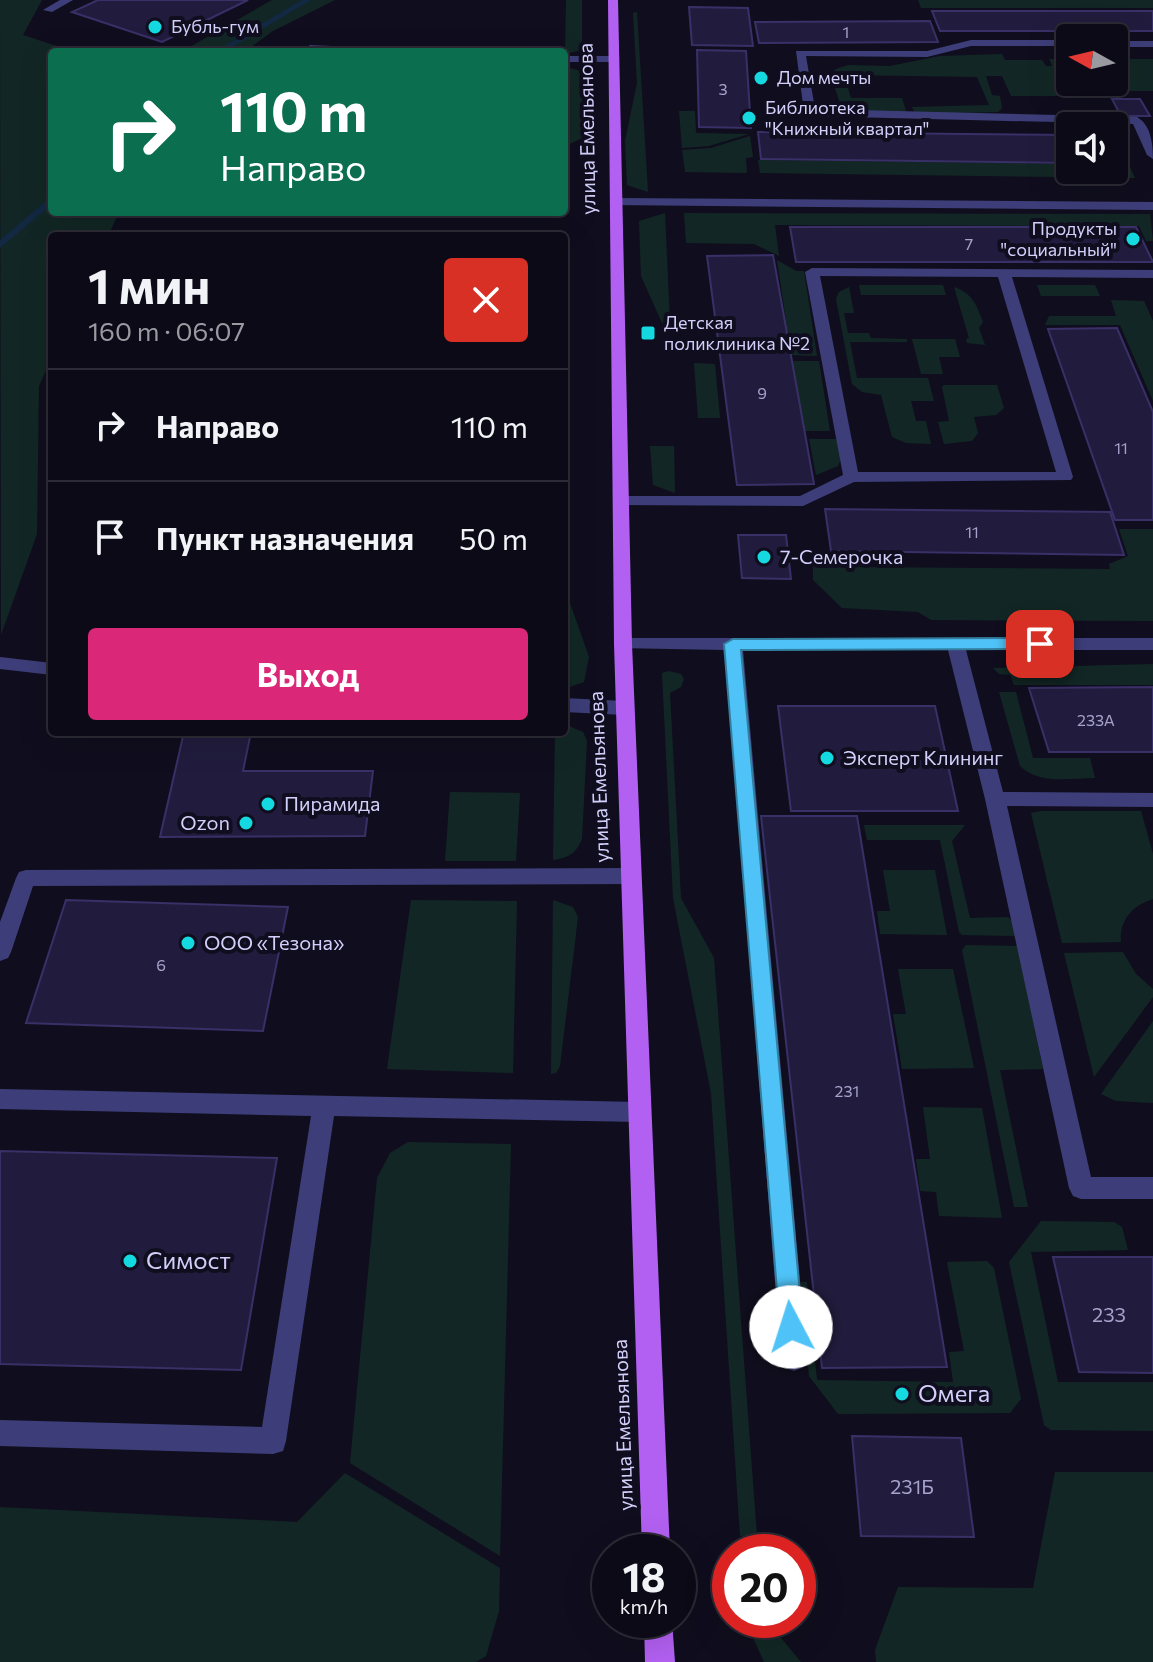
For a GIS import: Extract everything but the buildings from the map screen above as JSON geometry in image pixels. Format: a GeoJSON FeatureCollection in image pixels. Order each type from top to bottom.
{"type":"FeatureCollection","features":[{"type":"Feature","properties":{"kind":"main road","name":"улица Емельянова"},"geometry":{"type":"LineString","coordinates":[[613,0],[624,708],[655,1534]]}},
{"type":"Feature","properties":{"kind":"main road"},"geometry":{"type":"LineString","coordinates":[[659,1638],[660,1662]]}},
{"type":"Feature","properties":{"kind":"street"},"geometry":{"type":"LineString","coordinates":[[48,10],[68,0]]}},
{"type":"Feature","properties":{"kind":"street"},"geometry":{"type":"LineString","coordinates":[[1056,43],[971,43],[927,54],[800,53],[810,112],[1153,120]]}},
{"type":"Feature","properties":{"kind":"street"},"geometry":{"type":"LineString","coordinates":[[1128,44],[1153,44]]}},
{"type":"Feature","properties":{"kind":"street"},"geometry":{"type":"LineString","coordinates":[[568,59],[614,59]]}},
{"type":"Feature","properties":{"kind":"street"},"geometry":{"type":"LineString","coordinates":[[1137,121],[1153,155]]}},
{"type":"Feature","properties":{"kind":"street"},"geometry":{"type":"LineString","coordinates":[[616,202],[1153,206]]}},
{"type":"Feature","properties":{"kind":"street"},"geometry":{"type":"LineString","coordinates":[[851,477],[812,272],[1153,274]]}},
{"type":"Feature","properties":{"kind":"street"},"geometry":{"type":"LineString","coordinates":[[620,501],[803,501],[851,477],[1065,477],[1004,273]]}},
{"type":"Feature","properties":{"kind":"street"},"geometry":{"type":"LineString","coordinates":[[623,644],[1153,644]]}},
{"type":"Feature","properties":{"kind":"street"},"geometry":{"type":"LineString","coordinates":[[733,644],[794,1358]]}},
{"type":"Feature","properties":{"kind":"street"},"geometry":{"type":"LineString","coordinates":[[955,644],[995,799],[1081,1188],[1153,1188]]}},
{"type":"Feature","properties":{"kind":"street"},"geometry":{"type":"LineString","coordinates":[[0,663],[48,669]]}},
{"type":"Feature","properties":{"kind":"street"},"geometry":{"type":"LineString","coordinates":[[568,705],[624,708]]}},
{"type":"Feature","properties":{"kind":"street"},"geometry":{"type":"LineString","coordinates":[[995,799],[1153,800]]}},
{"type":"Feature","properties":{"kind":"street"},"geometry":{"type":"LineString","coordinates":[[0,952],[26,878],[631,876]]}},
{"type":"Feature","properties":{"kind":"street"},"geometry":{"type":"LineString","coordinates":[[0,1099],[639,1112]]}},
{"type":"Feature","properties":{"kind":"street"},"geometry":{"type":"LineString","coordinates":[[0,1433],[273,1441],[324,1106]]}},
{"type":"Feature","properties":{"kind":"green space"},"geometry":{"type":"Polygon","coordinates":[[[0,0],[42,0],[23,35],[63,48],[48,48],[48,216],[117,216],[110,232],[48,232],[48,366],[39,386],[37,534],[1,635],[0,0]]]}},
{"type":"Feature","properties":{"kind":"green space"},"geometry":{"type":"Polygon","coordinates":[[[272,0],[335,0],[273,31],[250,48],[188,48],[272,0]]]}},
{"type":"Feature","properties":{"kind":"green space"},"geometry":{"type":"Polygon","coordinates":[[[566,0],[582,0],[582,50],[568,53],[568,48],[565,48],[566,0]]]}},
{"type":"Feature","properties":{"kind":"green space"},"geometry":{"type":"Polygon","coordinates":[[[918,0],[1153,0],[1153,8],[921,8],[918,0]]]}},
{"type":"Feature","properties":{"kind":"green space"},"geometry":{"type":"Polygon","coordinates":[[[637,12],[648,192],[627,185],[625,141],[637,83],[633,13],[637,12]]]}},
{"type":"Feature","properties":{"kind":"green space"},"geometry":{"type":"Polygon","coordinates":[[[1002,54],[1005,60],[1042,60],[1046,66],[1052,66],[1049,59],[1056,59],[1056,96],[1011,96],[1002,76],[986,76],[992,95],[1000,96],[1002,108],[998,112],[915,114],[912,107],[989,105],[977,77],[845,75],[847,84],[834,84],[831,74],[848,65],[890,66],[940,56],[1002,54]]]}},
{"type":"Feature","properties":{"kind":"green space"},"geometry":{"type":"Polygon","coordinates":[[[1128,59],[1153,59],[1153,91],[1128,91],[1128,59]]]}},
{"type":"Feature","properties":{"kind":"green space"},"geometry":{"type":"Polygon","coordinates":[[[568,68],[582,71],[582,138],[568,145],[568,68]]]}},
{"type":"Feature","properties":{"kind":"green space"},"geometry":{"type":"Polygon","coordinates":[[[835,88],[848,88],[851,98],[902,98],[907,114],[853,112],[840,104],[835,88]]]}},
{"type":"Feature","properties":{"kind":"green space"},"geometry":{"type":"Polygon","coordinates":[[[679,111],[695,111],[696,133],[749,134],[709,146],[682,148],[679,111]]]}},
{"type":"Feature","properties":{"kind":"green space"},"geometry":{"type":"Polygon","coordinates":[[[750,136],[753,157],[746,158],[747,173],[685,172],[682,150],[711,148],[750,136]]]}},
{"type":"Feature","properties":{"kind":"green space"},"geometry":{"type":"Polygon","coordinates":[[[758,160],[1056,164],[1056,177],[760,173],[758,160]]]}},
{"type":"Feature","properties":{"kind":"green space"},"geometry":{"type":"Polygon","coordinates":[[[1128,163],[1135,178],[1128,178],[1128,163]]]}},
{"type":"Feature","properties":{"kind":"green space"},"geometry":{"type":"Polygon","coordinates":[[[665,213],[670,323],[662,323],[641,276],[639,221],[665,213]]]}},
{"type":"Feature","properties":{"kind":"green space"},"geometry":{"type":"Polygon","coordinates":[[[684,213],[1150,214],[1153,241],[1146,241],[1139,226],[775,225],[779,256],[754,244],[686,243],[684,213]]]}},
{"type":"Feature","properties":{"kind":"green space"},"geometry":{"type":"Polygon","coordinates":[[[777,260],[796,271],[804,271],[817,356],[791,355],[777,260]]]}},
{"type":"Feature","properties":{"kind":"green space"},"geometry":{"type":"Polygon","coordinates":[[[859,285],[943,285],[946,295],[861,295],[859,285]]]}},
{"type":"Feature","properties":{"kind":"green space"},"geometry":{"type":"Polygon","coordinates":[[[1037,285],[1095,285],[1100,296],[1041,296],[1037,285]]]}},
{"type":"Feature","properties":{"kind":"green space"},"geometry":{"type":"Polygon","coordinates":[[[849,287],[854,313],[844,313],[848,333],[869,333],[871,338],[907,339],[907,342],[850,342],[857,378],[928,378],[934,401],[911,401],[916,421],[926,421],[931,444],[906,443],[892,437],[881,395],[862,392],[852,384],[836,299],[839,292],[849,287]]]}},
{"type":"Feature","properties":{"kind":"green space"},"geometry":{"type":"Polygon","coordinates":[[[954,287],[970,296],[976,305],[983,322],[979,328],[985,345],[967,343],[966,339],[969,338],[954,287]]]}},
{"type":"Feature","properties":{"kind":"green space"},"geometry":{"type":"Polygon","coordinates":[[[1111,300],[1144,301],[1153,321],[1153,401],[1120,325],[1045,325],[1049,316],[1116,316],[1111,300]]]}},
{"type":"Feature","properties":{"kind":"green space"},"geometry":{"type":"Polygon","coordinates":[[[912,339],[955,339],[960,357],[939,357],[943,374],[921,374],[912,339]]]}},
{"type":"Feature","properties":{"kind":"green space"},"geometry":{"type":"Polygon","coordinates":[[[793,361],[819,361],[830,431],[804,431],[793,361]]]}},
{"type":"Feature","properties":{"kind":"green space"},"geometry":{"type":"Polygon","coordinates":[[[694,363],[715,364],[720,418],[698,418],[694,363]]]}},
{"type":"Feature","properties":{"kind":"green space"},"geometry":{"type":"Polygon","coordinates":[[[944,385],[997,385],[1004,408],[996,415],[974,417],[978,433],[972,441],[944,444],[938,422],[949,421],[944,385]]]}},
{"type":"Feature","properties":{"kind":"green space"},"geometry":{"type":"Polygon","coordinates":[[[809,439],[837,439],[841,459],[838,466],[816,475],[809,439]]]}},
{"type":"Feature","properties":{"kind":"green space"},"geometry":{"type":"Polygon","coordinates":[[[650,446],[674,446],[675,493],[653,485],[650,446]]]}},
{"type":"Feature","properties":{"kind":"green space"},"geometry":{"type":"Polygon","coordinates":[[[1119,529],[1153,529],[1153,621],[931,620],[918,612],[842,608],[813,580],[813,558],[840,558],[844,567],[1110,569],[1109,564],[1128,556],[1119,529]]]}},
{"type":"Feature","properties":{"kind":"green space"},"geometry":{"type":"Polygon","coordinates":[[[568,597],[589,657],[584,682],[568,688],[568,597]]]}},
{"type":"Feature","properties":{"kind":"green space"},"geometry":{"type":"Polygon","coordinates":[[[1153,664],[1153,685],[1014,685],[1010,675],[999,674],[993,668],[1153,664]]]}},
{"type":"Feature","properties":{"kind":"green space"},"geometry":{"type":"Polygon","coordinates":[[[662,673],[681,674],[684,679],[681,687],[670,693],[681,898],[714,958],[757,1534],[740,1534],[711,1093],[673,898],[662,673]]]}},
{"type":"Feature","properties":{"kind":"green space"},"geometry":{"type":"Polygon","coordinates":[[[999,692],[1016,692],[1033,758],[1090,758],[1095,778],[1046,778],[1020,766],[999,692]]]}},
{"type":"Feature","properties":{"kind":"green space"},"geometry":{"type":"Polygon","coordinates":[[[568,726],[583,732],[587,741],[582,839],[571,854],[553,860],[555,736],[568,736],[568,726]]]}},
{"type":"Feature","properties":{"kind":"green space"},"geometry":{"type":"Polygon","coordinates":[[[450,792],[520,793],[516,861],[445,861],[450,792]]]}},
{"type":"Feature","properties":{"kind":"green space"},"geometry":{"type":"Polygon","coordinates":[[[1141,811],[1153,854],[1153,899],[1129,914],[1122,927],[1121,942],[1062,943],[1031,813],[1141,811]]]}},
{"type":"Feature","properties":{"kind":"green space"},"geometry":{"type":"Polygon","coordinates":[[[864,825],[965,825],[952,841],[970,918],[1008,917],[1014,923],[1016,936],[962,935],[959,932],[940,840],[867,840],[864,825]]]}},
{"type":"Feature","properties":{"kind":"green space"},"geometry":{"type":"Polygon","coordinates":[[[883,870],[935,870],[947,935],[880,934],[877,911],[890,911],[883,870]]]}},
{"type":"Feature","properties":{"kind":"green space"},"geometry":{"type":"Polygon","coordinates":[[[411,900],[517,901],[513,1073],[387,1069],[411,900]]]}},
{"type":"Feature","properties":{"kind":"green space"},"geometry":{"type":"Polygon","coordinates":[[[553,900],[573,907],[578,917],[560,1066],[556,1073],[551,1074],[553,900]]]}},
{"type":"Feature","properties":{"kind":"green space"},"geometry":{"type":"Polygon","coordinates":[[[966,945],[1018,946],[1043,1069],[1000,1070],[1028,1207],[1014,1207],[962,950],[966,945]]]}},
{"type":"Feature","properties":{"kind":"green space"},"geometry":{"type":"Polygon","coordinates":[[[1123,952],[1136,974],[1153,989],[1153,997],[1094,1077],[1064,953],[1123,952]]]}},
{"type":"Feature","properties":{"kind":"green space"},"geometry":{"type":"Polygon","coordinates":[[[898,969],[953,969],[974,1068],[902,1069],[893,1014],[906,1014],[898,969]]]}},
{"type":"Feature","properties":{"kind":"green space"},"geometry":{"type":"Polygon","coordinates":[[[1153,1021],[1153,1103],[1116,1101],[1101,1094],[1153,1021]]]}},
{"type":"Feature","properties":{"kind":"green space"},"geometry":{"type":"Polygon","coordinates":[[[923,1107],[982,1108],[1002,1218],[939,1216],[936,1192],[920,1191],[916,1159],[930,1159],[923,1107]]]}},
{"type":"Feature","properties":{"kind":"green space"},"geometry":{"type":"Polygon","coordinates":[[[408,1142],[511,1144],[500,1556],[350,1463],[377,1178],[390,1153],[408,1142]]]}},
{"type":"Feature","properties":{"kind":"green space"},"geometry":{"type":"Polygon","coordinates":[[[1041,1221],[1114,1222],[1122,1227],[1128,1250],[1031,1252],[1058,1382],[1153,1382],[1153,1431],[1051,1430],[1044,1425],[1009,1262],[1041,1221]]]}},
{"type":"Feature","properties":{"kind":"green space"},"geometry":{"type":"Polygon","coordinates":[[[987,1261],[994,1268],[1021,1399],[1010,1413],[838,1414],[809,1376],[799,1282],[807,1282],[817,1380],[953,1382],[949,1352],[964,1351],[947,1262],[987,1261]]]}},
{"type":"Feature","properties":{"kind":"green space"},"geometry":{"type":"Polygon","coordinates":[[[1055,1472],[1153,1472],[1153,1662],[876,1662],[875,1650],[898,1587],[1033,1588],[1055,1472]]]}},
{"type":"Feature","properties":{"kind":"green space"},"geometry":{"type":"Polygon","coordinates":[[[345,1473],[500,1568],[499,1611],[486,1656],[476,1662],[0,1662],[0,1507],[297,1522],[345,1473]]]}},
{"type":"Feature","properties":{"kind":"green space"},"geometry":{"type":"Polygon","coordinates":[[[753,1638],[781,1638],[801,1662],[764,1662],[753,1638]]]}},
{"type":"Feature","properties":{"kind":"waterway"},"geometry":{"type":"LineString","coordinates":[[225,48],[307,0]]}},
{"type":"Feature","properties":{"kind":"waterway"},"geometry":{"type":"LineString","coordinates":[[0,245],[48,203]]}},
{"type":"Feature","properties":{"kind":"place","name":"Бубль-гум"},"geometry":{"type":"Point","coordinates":[155,27]}},
{"type":"Feature","properties":{"kind":"place","name":"Дом мечты"},"geometry":{"type":"Point","coordinates":[761,78]}},
{"type":"Feature","properties":{"kind":"place","name":"Библиотека \"Книжный квартал\""},"geometry":{"type":"Point","coordinates":[749,118]}},
{"type":"Feature","properties":{"kind":"place","name":"Продукты \"социальный\""},"geometry":{"type":"Point","coordinates":[1133,239]}},
{"type":"Feature","properties":{"kind":"place","name":"Детская поликлиника №2"},"geometry":{"type":"Point","coordinates":[648,333]}},
{"type":"Feature","properties":{"kind":"place","name":"7-Семерочка"},"geometry":{"type":"Point","coordinates":[764,557]}},
{"type":"Feature","properties":{"kind":"place","name":"Эксперт Клининг"},"geometry":{"type":"Point","coordinates":[827,758]}},
{"type":"Feature","properties":{"kind":"place","name":"Пирамида"},"geometry":{"type":"Point","coordinates":[268,804]}},
{"type":"Feature","properties":{"kind":"place","name":"Ozon"},"geometry":{"type":"Point","coordinates":[246,823]}},
{"type":"Feature","properties":{"kind":"place","name":"ООО «Тезона»"},"geometry":{"type":"Point","coordinates":[188,943]}},
{"type":"Feature","properties":{"kind":"place","name":"Симост"},"geometry":{"type":"Point","coordinates":[130,1261]}},
{"type":"Feature","properties":{"kind":"place","name":"Омега"},"geometry":{"type":"Point","coordinates":[902,1394]}},
{"type":"Feature","properties":{"kind":"route"},"geometry":{"type":"LineString","coordinates":[[791,1327],[733,644],[1040,644]]}}]}
